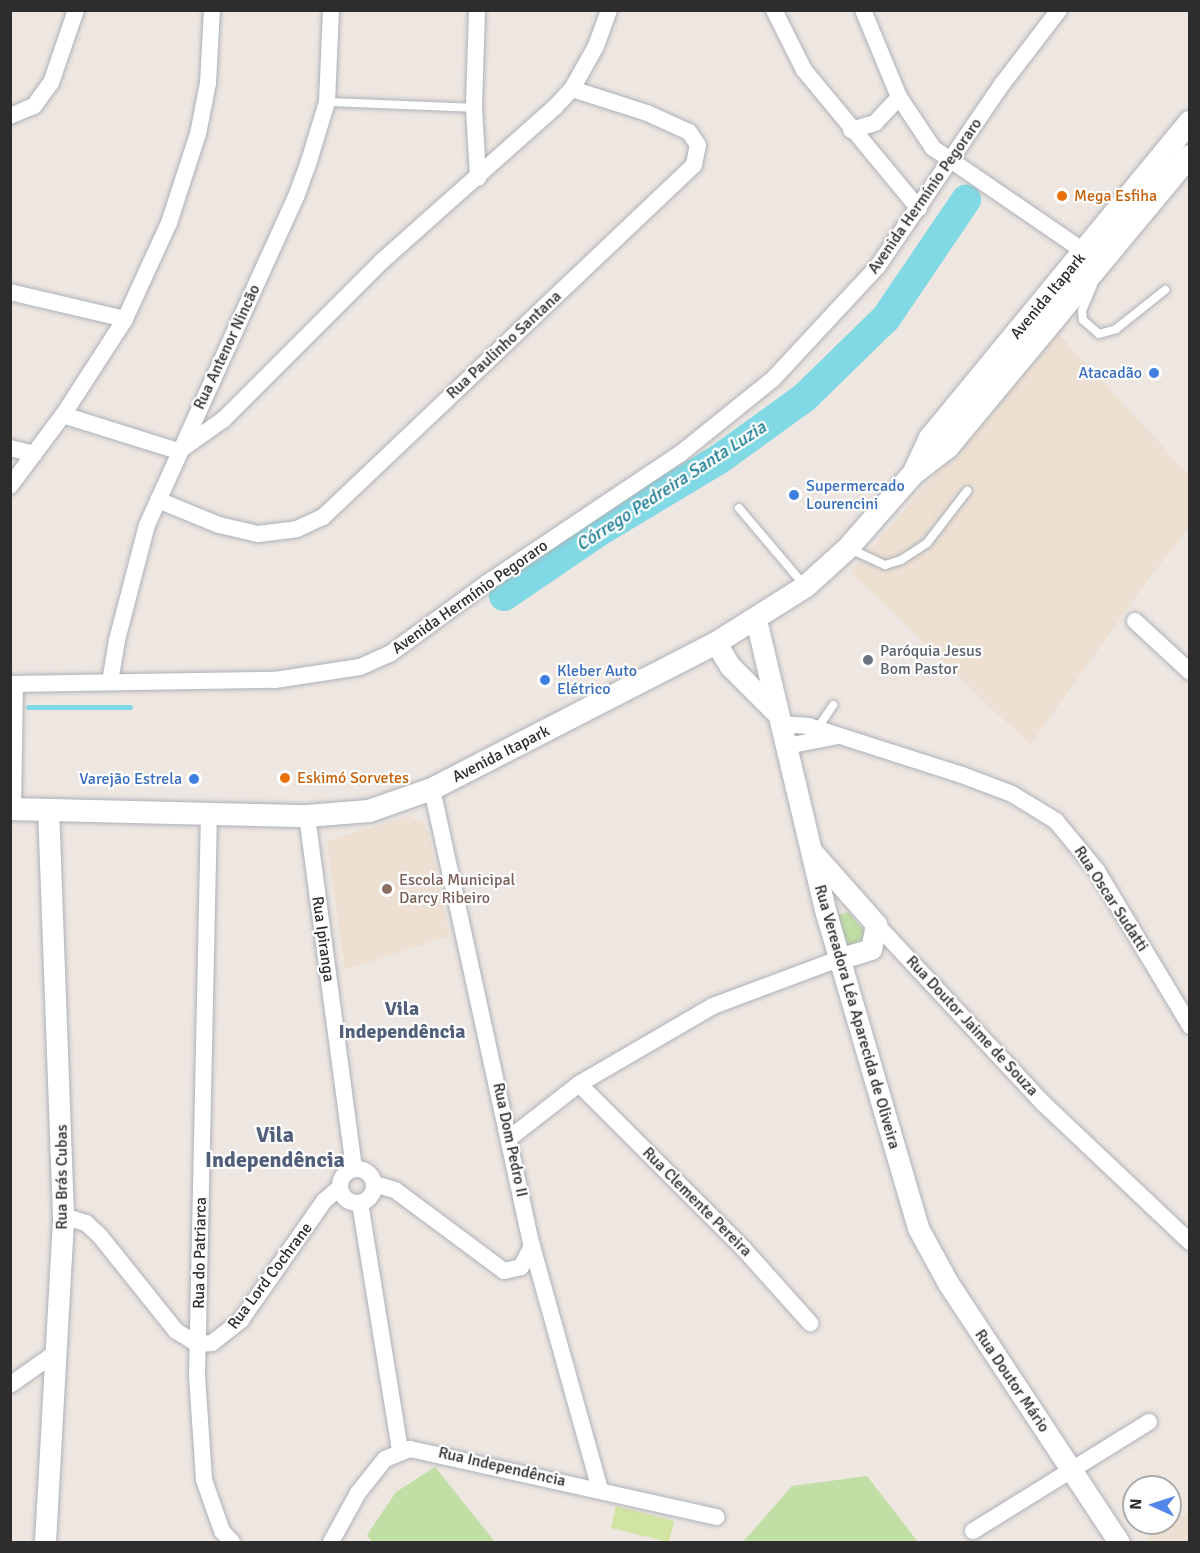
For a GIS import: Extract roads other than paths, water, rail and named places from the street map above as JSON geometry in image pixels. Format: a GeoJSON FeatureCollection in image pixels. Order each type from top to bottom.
{"type":"FeatureCollection","features":[{"type":"Feature","properties":{"kind":"main road","name":"Avenida Itapark"},"geometry":{"type":"LineString","coordinates":[[12,809],[307,816],[369,811],[432,789],[716,643],[756,620],[805,587],[848,548],[913,474],[948,447],[1090,261],[1190,122]]}},
{"type":"Feature","properties":{"kind":"main road","name":"Avenida Itapark"},"geometry":{"type":"LineString","coordinates":[[1090,261],[1190,156]]}},
{"type":"Feature","properties":{"kind":"street"},"geometry":{"type":"LineString","coordinates":[[10,116],[34,106],[51,83],[76,10]]}},
{"type":"Feature","properties":{"kind":"street"},"geometry":{"type":"LineString","coordinates":[[10,486],[63,415],[124,320],[182,189],[208,84],[212,10]]}},
{"type":"Feature","properties":{"kind":"street","name":"Rua Antenor Nincão"},"geometry":{"type":"LineString","coordinates":[[111,682],[136,562],[158,500],[178,451],[296,197],[327,102],[331,10]]}},
{"type":"Feature","properties":{"kind":"street"},"geometry":{"type":"LineString","coordinates":[[477,10],[474,108],[478,178]]}},
{"type":"Feature","properties":{"kind":"street"},"geometry":{"type":"LineString","coordinates":[[63,415],[178,451],[224,419],[382,261],[478,178],[572,89],[596,46],[609,10]]}},
{"type":"Feature","properties":{"kind":"street"},"geometry":{"type":"LineString","coordinates":[[774,10],[804,70],[850,130],[919,209]]}},
{"type":"Feature","properties":{"kind":"street"},"geometry":{"type":"LineString","coordinates":[[863,10],[898,97],[915,126],[950,163],[1090,261]]}},
{"type":"Feature","properties":{"kind":"street","name":"Avenida Hermínio Pegoraro"},"geometry":{"type":"LineString","coordinates":[[13,684],[275,680],[360,667],[391,653],[535,549],[680,454],[773,379],[878,266],[1003,83],[1059,11]]}},
{"type":"Feature","properties":{"kind":"street","name":"Rua Paulinho Santana"},"geometry":{"type":"LineString","coordinates":[[158,500],[219,525],[258,534],[297,529],[323,517],[694,165],[698,145],[689,132],[647,113],[572,89]]}},
{"type":"Feature","properties":{"kind":"street"},"geometry":{"type":"LineString","coordinates":[[850,130],[875,123],[898,97]]}},
{"type":"Feature","properties":{"kind":"street"},"geometry":{"type":"LineString","coordinates":[[10,292],[124,320]]}},
{"type":"Feature","properties":{"kind":"street"},"geometry":{"type":"LineString","coordinates":[[10,448],[34,454]]}},
{"type":"Feature","properties":{"kind":"street","name":"Rua Vereadora Léa Aparecida de Oliveira"},"geometry":{"type":"LineString","coordinates":[[756,620],[826,913],[913,1215]]}},
{"type":"Feature","properties":{"kind":"street"},"geometry":{"type":"LineString","coordinates":[[1135,621],[1190,672]]}},
{"type":"Feature","properties":{"kind":"street","name":"Rua Vereadora Léa Aparecida de Oliveira"},"geometry":{"type":"LineString","coordinates":[[716,643],[730,666],[780,719]]}},
{"type":"Feature","properties":{"kind":"street"},"geometry":{"type":"LineString","coordinates":[[12,809],[13,684]]}},
{"type":"Feature","properties":{"kind":"street","name":"Rua Oscar Sudatti"},"geometry":{"type":"LineString","coordinates":[[780,719],[839,736],[1012,794],[1056,821],[1097,871],[1190,1026]]}},
{"type":"Feature","properties":{"kind":"street","name":"Rua Oscar Sudatti"},"geometry":{"type":"LineString","coordinates":[[787,746],[839,736]]}},
{"type":"Feature","properties":{"kind":"street","name":"Rua Dom Pedro II"},"geometry":{"type":"LineString","coordinates":[[432,789],[510,1137],[532,1246],[600,1489]]}},
{"type":"Feature","properties":{"kind":"street","name":"Rua Brás Cubas"},"geometry":{"type":"LineString","coordinates":[[45,1542],[63,1216],[48,810]]}},
{"type":"Feature","properties":{"kind":"street","name":"Rua do Patriarca"},"geometry":{"type":"LineString","coordinates":[[209,812],[198,1344],[204,1480],[218,1522],[232,1542]]}},
{"type":"Feature","properties":{"kind":"street","name":"Rua Ipiranga"},"geometry":{"type":"LineString","coordinates":[[307,816],[354,1168]]}},
{"type":"Feature","properties":{"kind":"street","name":"Rua Doutor Jaime de Souza"},"geometry":{"type":"LineString","coordinates":[[813,853],[1044,1104],[1190,1242]]}},
{"type":"Feature","properties":{"kind":"street"},"geometry":{"type":"LineString","coordinates":[[826,913],[835,898],[853,898]]}},
{"type":"Feature","properties":{"kind":"street"},"geometry":{"type":"LineString","coordinates":[[510,1137],[579,1084],[713,1006],[871,949],[876,924]]}},
{"type":"Feature","properties":{"kind":"street","name":"Rua Doutor Jaime de Souza"},"geometry":{"type":"LineString","coordinates":[[871,949],[900,949]]}},
{"type":"Feature","properties":{"kind":"street","name":"Rua Clemente Pereira"},"geometry":{"type":"LineString","coordinates":[[579,1084],[743,1248],[810,1323]]}},
{"type":"Feature","properties":{"kind":"street"},"geometry":{"type":"LineString","coordinates":[[360,1203],[346,1199],[340,1187],[344,1175],[354,1168],[366,1171],[374,1184],[395,1190],[504,1271],[521,1268],[532,1246]]}},
{"type":"Feature","properties":{"kind":"street"},"geometry":{"type":"LineString","coordinates":[[360,1203],[372,1194],[374,1184]]}},
{"type":"Feature","properties":{"kind":"street","name":"Rua Lord Cochrane"},"geometry":{"type":"LineString","coordinates":[[198,1344],[222,1339],[241,1320],[324,1201],[340,1187]]}},
{"type":"Feature","properties":{"kind":"street"},"geometry":{"type":"LineString","coordinates":[[332,1542],[358,1493],[385,1459],[400,1450],[360,1203]]}},
{"type":"Feature","properties":{"kind":"street","name":"Rua Doutor Mário"},"geometry":{"type":"LineString","coordinates":[[913,1215],[948,1283],[1119,1542]]}},
{"type":"Feature","properties":{"kind":"street"},"geometry":{"type":"LineString","coordinates":[[63,1216],[86,1223],[100,1236],[162,1316],[198,1344]]}},
{"type":"Feature","properties":{"kind":"street"},"geometry":{"type":"LineString","coordinates":[[10,1385],[54,1354]]}},
{"type":"Feature","properties":{"kind":"street"},"geometry":{"type":"LineString","coordinates":[[973,1531],[1073,1472],[1149,1422]]}},
{"type":"Feature","properties":{"kind":"street","name":"Rua Independência"},"geometry":{"type":"LineString","coordinates":[[400,1450],[425,1450],[717,1516]]}},
{"type":"Feature","properties":{"kind":"lane"},"geometry":{"type":"LineString","coordinates":[[327,102],[474,108]]}},
{"type":"Feature","properties":{"kind":"lane"},"geometry":{"type":"LineString","coordinates":[[1090,261],[1092,290],[1082,311],[1086,327],[1099,334],[1116,329],[1165,290]]}},
{"type":"Feature","properties":{"kind":"lane"},"geometry":{"type":"LineString","coordinates":[[848,548],[885,565],[901,560],[927,543],[967,491]]}},
{"type":"Feature","properties":{"kind":"lane"},"geometry":{"type":"LineString","coordinates":[[739,508],[805,587]]}},
{"type":"Feature","properties":{"kind":"lane"},"geometry":{"type":"LineString","coordinates":[[817,729],[834,705]]}},
{"type":"Feature","properties":{"kind":"waterway","name":"Córrego Pedreira Santa Luzia"},"geometry":{"type":"LineString","coordinates":[[504,596],[598,532],[718,460],[805,397],[886,318],[966,200]]}},
{"type":"Feature","properties":{"kind":"waterway","name":"Córrego Pedreira Santa Luzia"},"geometry":{"type":"LineString","coordinates":[[28,707],[130,707]]}},
{"type":"Feature","properties":{"kind":"place","name":"Mega Esfiha"},"geometry":{"type":"Point","coordinates":[1062,196]}},
{"type":"Feature","properties":{"kind":"place","name":"Atacadão"},"geometry":{"type":"Point","coordinates":[1154,373]}},
{"type":"Feature","properties":{"kind":"place","name":"Supermercado Lourencini"},"geometry":{"type":"Point","coordinates":[794,495]}},
{"type":"Feature","properties":{"kind":"place","name":"Paróquia Jesus Bom Pastor"},"geometry":{"type":"Point","coordinates":[868,660]}},
{"type":"Feature","properties":{"kind":"place","name":"Kleber Auto Elétrico"},"geometry":{"type":"Point","coordinates":[545,680]}},
{"type":"Feature","properties":{"kind":"place","name":"Eskimó Sorvetes"},"geometry":{"type":"Point","coordinates":[285,778]}},
{"type":"Feature","properties":{"kind":"place","name":"Varejão Estrela"},"geometry":{"type":"Point","coordinates":[194,779]}},
{"type":"Feature","properties":{"kind":"place","name":"Escola Municipal Darcy Ribeiro"},"geometry":{"type":"Point","coordinates":[387,889]}},
{"type":"Feature","properties":{"kind":"district","name":"Vila Independência"},"geometry":{"type":"Point","coordinates":[402,1020]}},
{"type":"Feature","properties":{"kind":"district","name":"Vila Independência"},"geometry":{"type":"Point","coordinates":[275,1146]}}]}
